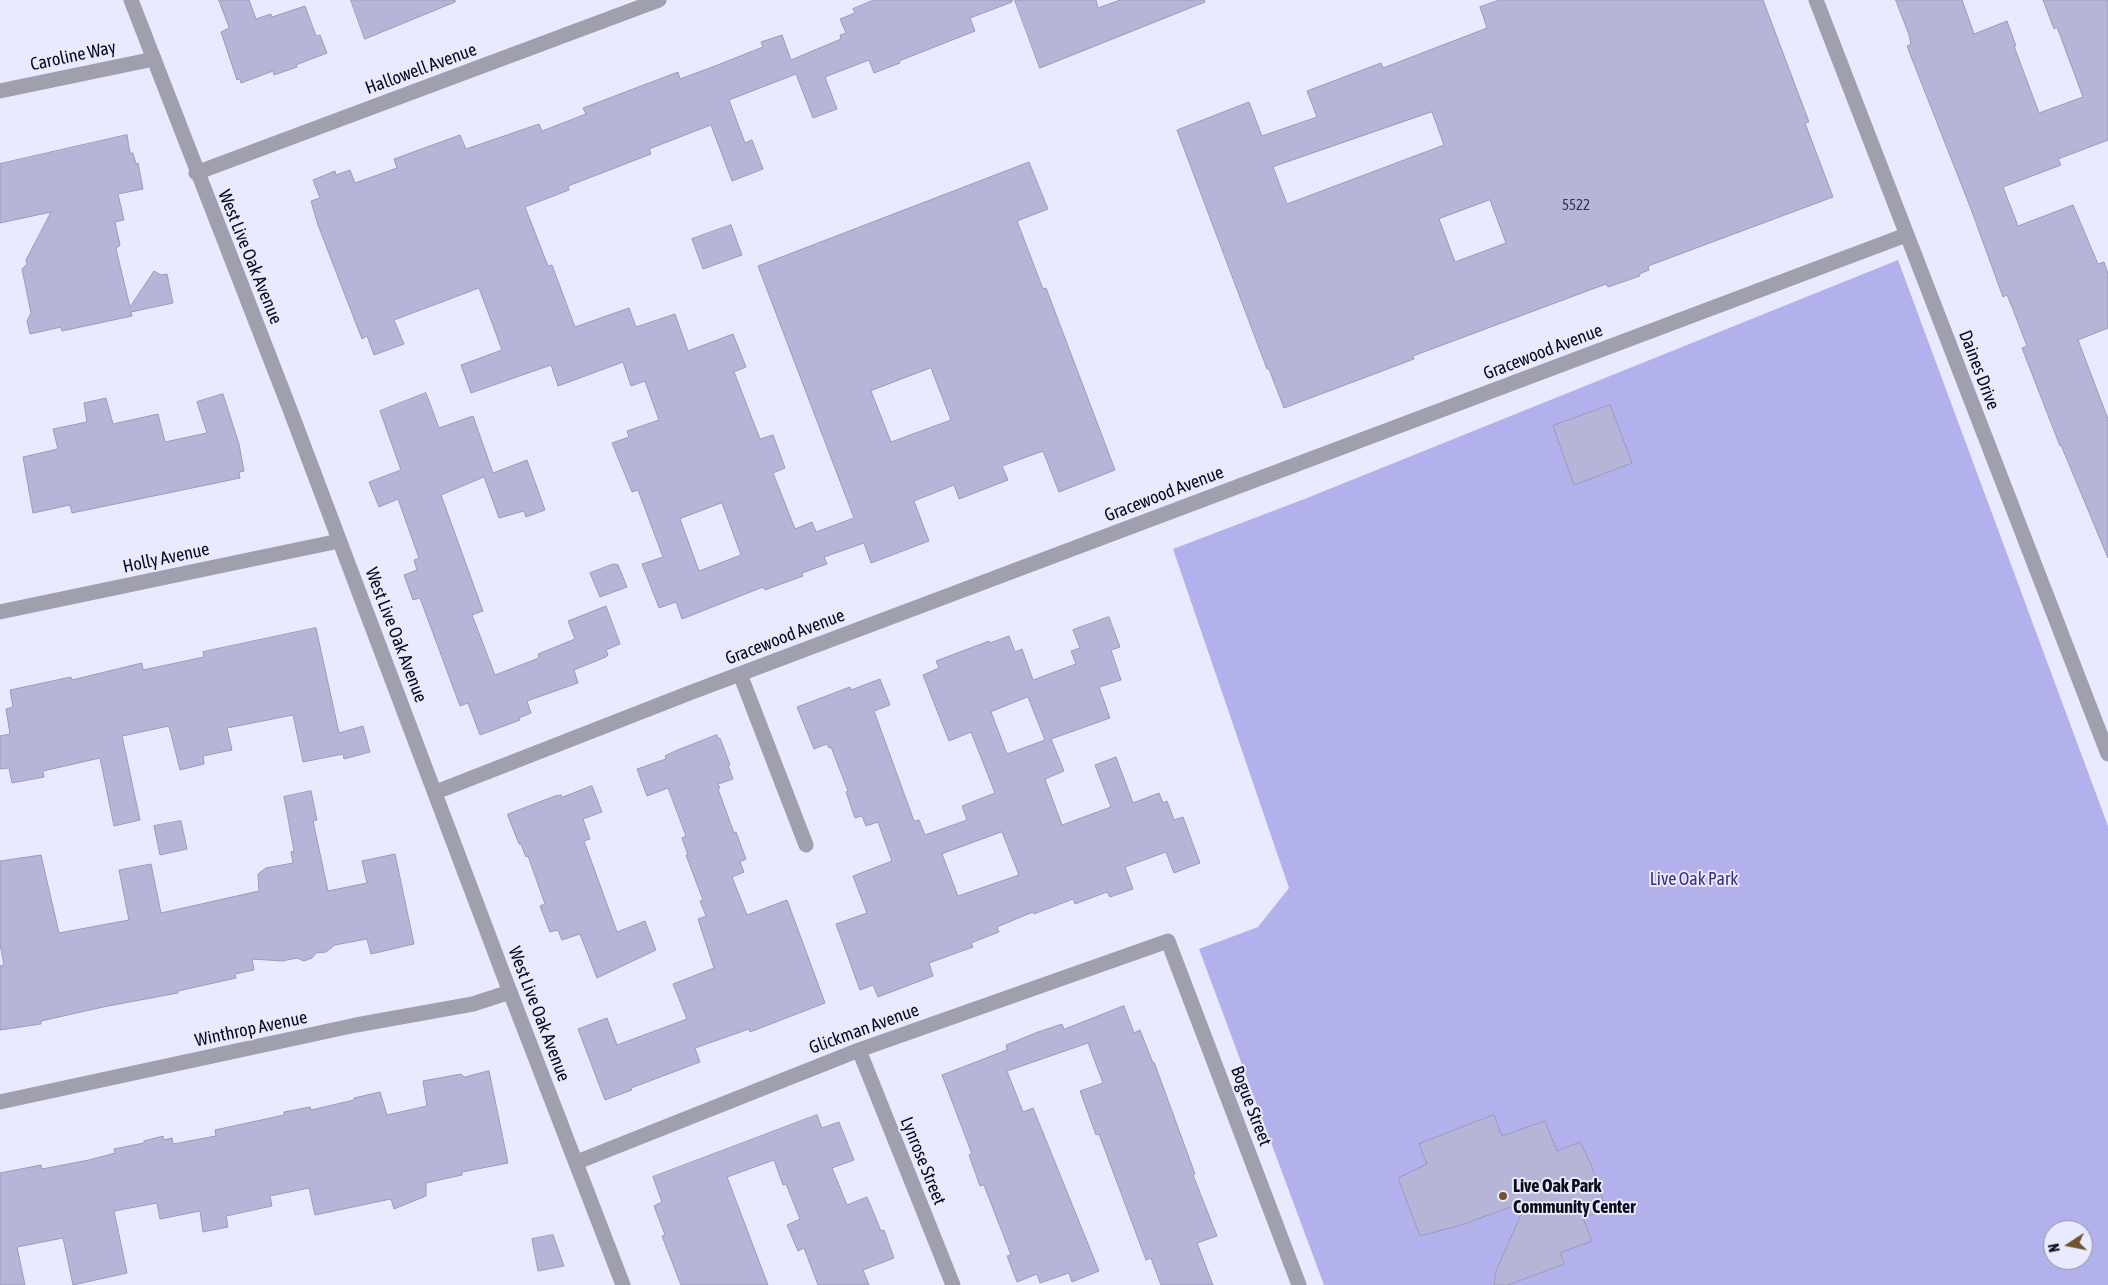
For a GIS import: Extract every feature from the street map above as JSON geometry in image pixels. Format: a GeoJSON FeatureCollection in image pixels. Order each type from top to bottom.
{"type":"FeatureCollection","features":[{"type":"Feature","properties":{"kind":"street","name":"West Live Oak Avenue"},"geometry":{"type":"LineString","coordinates":[[131,0],[196,173],[289,407],[623,1285]]}},
{"type":"Feature","properties":{"kind":"street","name":"Hallowell Avenue"},"geometry":{"type":"LineString","coordinates":[[196,173],[659,0]]}},
{"type":"Feature","properties":{"kind":"street","name":"Daines Drive"},"geometry":{"type":"LineString","coordinates":[[1816,0],[2108,754]]}},
{"type":"Feature","properties":{"kind":"street","name":"Caroline Way"},"geometry":{"type":"LineString","coordinates":[[0,91],[154,59]]}},
{"type":"Feature","properties":{"kind":"street","name":"Gracewood Avenue"},"geometry":{"type":"LineString","coordinates":[[436,792],[740,674],[1906,235]]}},
{"type":"Feature","properties":{"kind":"street","name":"Holly Avenue"},"geometry":{"type":"LineString","coordinates":[[0,612],[339,541]]}},
{"type":"Feature","properties":{"kind":"street"},"geometry":{"type":"LineString","coordinates":[[740,674],[806,845]]}},
{"type":"Feature","properties":{"kind":"street","name":"Glickman Avenue"},"geometry":{"type":"LineString","coordinates":[[577,1162],[859,1050],[1168,940]]}},
{"type":"Feature","properties":{"kind":"street","name":"Bogue Street"},"geometry":{"type":"LineString","coordinates":[[1168,940],[1299,1285]]}},
{"type":"Feature","properties":{"kind":"street","name":"Winthrop Avenue"},"geometry":{"type":"LineString","coordinates":[[0,1102],[356,1025],[473,1004],[510,992]]}},
{"type":"Feature","properties":{"kind":"street","name":"Lynrose Street"},"geometry":{"type":"LineString","coordinates":[[859,1050],[953,1285]]}},
{"type":"Feature","properties":{"kind":"green space","name":"Live Oak Park"},"geometry":{"type":"Polygon","coordinates":[[[1898,260],[2108,826],[2108,1285],[1324,1285],[1199,949],[1258,927],[1289,888],[1173,549],[1307,498],[1898,260]]]}},
{"type":"Feature","properties":{"kind":"building"},"geometry":{"type":"Polygon","coordinates":[[[219,0],[249,0],[256,19],[271,14],[272,17],[305,6],[316,36],[320,35],[327,53],[296,65],[297,67],[274,75],[273,71],[241,83],[240,79],[237,80],[221,32],[229,28],[219,0]]]}},
{"type":"Feature","properties":{"kind":"building"},"geometry":{"type":"Polygon","coordinates":[[[351,0],[455,0],[455,2],[365,39],[351,0]]]}},
{"type":"Feature","properties":{"kind":"building"},"geometry":{"type":"Polygon","coordinates":[[[874,0],[1012,0],[1012,2],[970,18],[975,31],[899,61],[900,63],[874,73],[869,60],[825,77],[837,109],[813,118],[796,74],[729,100],[745,143],[752,140],[763,169],[732,181],[711,125],[649,149],[651,154],[568,186],[569,190],[525,207],[548,266],[552,265],[575,327],[629,308],[636,327],[675,314],[688,351],[733,334],[746,367],[734,372],[760,439],[773,435],[785,468],[773,473],[795,529],[812,522],[816,532],[854,518],[758,266],[1029,162],[1048,209],[1017,221],[1043,289],[1046,288],[1115,470],[1059,492],[1043,451],[1002,466],[1008,480],[990,487],[959,499],[954,485],[914,501],[929,541],[871,563],[864,543],[824,557],[827,564],[802,573],[803,576],[765,590],[763,587],[682,619],[676,602],[659,608],[642,564],[663,557],[638,490],[632,492],[612,443],[629,437],[627,431],[659,420],[645,381],[631,386],[623,362],[558,386],[551,365],[471,393],[461,365],[502,350],[479,288],[394,320],[404,344],[374,355],[367,336],[362,339],[318,225],[311,201],[320,198],[313,180],[335,171],[336,175],[350,170],[355,183],[397,168],[394,159],[460,135],[466,149],[539,124],[542,131],[586,114],[583,108],[678,72],[680,79],[763,47],[761,42],[782,35],[791,60],[841,39],[840,35],[846,33],[840,19],[855,13],[853,9],[874,0]],[[931,368],[871,391],[891,442],[951,420],[931,368]],[[722,503],[680,519],[699,571],[741,555],[722,503]]]}},
{"type":"Feature","properties":{"kind":"building"},"geometry":{"type":"Polygon","coordinates":[[[1015,0],[1096,0],[1098,8],[1120,0],[1204,0],[1205,2],[1040,68],[1015,0]]]}},
{"type":"Feature","properties":{"kind":"building"},"geometry":{"type":"Polygon","coordinates":[[[1500,0],[1763,0],[1809,122],[1805,123],[1833,197],[1648,266],[1649,270],[1639,274],[1640,276],[1608,287],[1606,284],[1413,356],[1414,359],[1284,408],[1269,369],[1267,369],[1177,130],[1249,102],[1262,136],[1317,117],[1307,91],[1381,63],[1383,68],[1487,28],[1480,7],[1500,0]],[[1432,112],[1273,167],[1287,204],[1444,145],[1432,112]],[[1490,200],[1439,219],[1455,262],[1506,243],[1490,200]]]}},
{"type":"Feature","properties":{"kind":"building"},"geometry":{"type":"Polygon","coordinates":[[[1896,0],[1962,0],[1974,34],[2007,21],[2016,46],[2014,46],[2039,113],[2083,97],[2057,27],[2054,29],[2043,0],[2108,0],[2108,140],[2058,159],[2061,165],[2003,187],[2018,226],[2073,205],[2098,264],[2104,262],[2108,274],[2108,328],[2078,340],[2108,419],[2108,558],[2060,446],[2022,348],[2027,346],[2007,295],[2003,297],[1971,209],[1907,46],[1911,44],[1909,35],[1896,0]]]}},
{"type":"Feature","properties":{"kind":"building"},"geometry":{"type":"Polygon","coordinates":[[[127,135],[130,153],[133,153],[136,164],[138,163],[143,189],[118,194],[124,220],[115,222],[120,245],[116,249],[130,307],[154,271],[161,275],[167,274],[173,303],[131,312],[132,316],[62,331],[61,327],[30,334],[27,321],[31,313],[22,269],[27,264],[26,260],[51,212],[0,223],[0,164],[127,135]]]}},
{"type":"Feature","properties":{"kind":"building"},"geometry":{"type":"Polygon","coordinates":[[[731,225],[742,255],[703,269],[692,239],[731,225]]]}},
{"type":"Feature","properties":{"kind":"building"},"geometry":{"type":"Polygon","coordinates":[[[426,393],[439,428],[473,416],[493,473],[527,460],[545,510],[526,517],[524,511],[499,518],[484,477],[441,495],[483,611],[472,615],[495,675],[539,658],[538,654],[575,639],[568,621],[606,606],[620,644],[606,650],[608,655],[606,657],[574,670],[578,683],[527,701],[531,713],[519,718],[520,720],[480,735],[468,703],[460,706],[420,598],[413,600],[404,575],[417,570],[414,560],[419,558],[398,499],[379,507],[369,482],[401,470],[380,411],[426,393]]]}},
{"type":"Feature","properties":{"kind":"building"},"geometry":{"type":"Polygon","coordinates":[[[223,394],[239,444],[244,471],[239,472],[240,478],[72,513],[70,505],[33,513],[23,457],[58,449],[53,429],[87,422],[84,403],[106,398],[113,424],[158,414],[165,442],[207,433],[197,402],[223,394]]]}},
{"type":"Feature","properties":{"kind":"building"},"geometry":{"type":"Polygon","coordinates":[[[1610,405],[1632,463],[1574,485],[1553,426],[1610,405]]]}},
{"type":"Feature","properties":{"kind":"building"},"geometry":{"type":"Polygon","coordinates":[[[614,564],[618,565],[627,587],[600,597],[590,573],[614,564]]]}},
{"type":"Feature","properties":{"kind":"building"},"geometry":{"type":"Polygon","coordinates":[[[1109,617],[1120,647],[1111,650],[1121,680],[1099,687],[1110,718],[1051,739],[1064,771],[1045,779],[1062,825],[1111,807],[1095,765],[1116,757],[1133,803],[1159,793],[1163,803],[1167,801],[1174,820],[1183,817],[1200,863],[1174,873],[1166,852],[1125,867],[1133,889],[1110,897],[1107,892],[1075,904],[1073,899],[1034,914],[1033,912],[997,927],[999,932],[971,943],[973,947],[929,963],[933,976],[878,997],[873,985],[860,990],[836,924],[867,913],[853,876],[892,861],[878,822],[866,826],[862,816],[855,818],[846,792],[848,791],[831,747],[829,748],[827,744],[814,749],[797,707],[850,687],[851,690],[880,679],[890,705],[874,711],[914,821],[919,820],[925,835],[967,820],[962,806],[995,793],[971,732],[949,741],[923,675],[939,668],[936,661],[989,641],[990,643],[1009,636],[1015,652],[1022,649],[1033,680],[1076,664],[1071,651],[1080,648],[1073,630],[1109,617]],[[1028,697],[991,712],[1007,754],[1045,740],[1028,697]],[[1002,832],[942,854],[958,896],[1019,875],[1002,832]]]}},
{"type":"Feature","properties":{"kind":"building"},"geometry":{"type":"Polygon","coordinates":[[[316,628],[339,733],[363,726],[370,752],[344,759],[343,754],[303,762],[293,715],[227,728],[232,750],[203,756],[204,764],[180,770],[169,726],[122,736],[140,820],[114,826],[100,758],[43,771],[44,777],[12,783],[9,768],[0,769],[0,736],[10,734],[6,709],[13,707],[10,690],[71,677],[72,680],[142,663],[143,670],[204,657],[203,652],[316,628]]]}},
{"type":"Feature","properties":{"kind":"building"},"geometry":{"type":"Polygon","coordinates":[[[717,735],[718,739],[720,738],[730,765],[728,765],[733,779],[718,784],[720,788],[718,789],[746,859],[740,862],[744,872],[732,877],[747,915],[787,900],[825,1003],[750,1032],[749,1029],[695,1048],[700,1062],[605,1100],[578,1029],[607,1018],[617,1045],[687,1019],[673,984],[714,968],[698,919],[706,916],[700,901],[703,900],[686,855],[688,855],[682,838],[686,836],[668,788],[647,796],[637,769],[666,759],[665,756],[675,751],[717,735]]]}},
{"type":"Feature","properties":{"kind":"building"},"geometry":{"type":"Polygon","coordinates":[[[592,786],[602,812],[583,819],[590,839],[584,841],[617,932],[645,921],[656,950],[597,978],[580,934],[562,940],[558,930],[550,932],[540,906],[545,904],[528,856],[526,857],[521,844],[519,844],[508,816],[508,814],[555,796],[561,795],[562,797],[592,786]]]}},
{"type":"Feature","properties":{"kind":"building"},"geometry":{"type":"Polygon","coordinates":[[[311,791],[317,820],[313,821],[328,891],[367,883],[362,861],[395,854],[414,944],[371,954],[367,939],[335,945],[326,952],[316,953],[312,958],[304,961],[297,958],[282,961],[252,959],[254,970],[235,974],[236,978],[178,991],[178,993],[41,1021],[41,1024],[0,1030],[0,966],[4,965],[0,944],[0,861],[41,855],[59,933],[129,920],[119,870],[151,864],[161,913],[259,891],[258,874],[266,868],[293,863],[291,852],[294,851],[284,797],[311,791]]]}},
{"type":"Feature","properties":{"kind":"building"},"geometry":{"type":"Polygon","coordinates":[[[181,821],[187,849],[160,855],[154,826],[181,821]]]}},
{"type":"Feature","properties":{"kind":"building"},"geometry":{"type":"Polygon","coordinates":[[[1124,1006],[1134,1033],[1140,1030],[1154,1062],[1195,1174],[1193,1175],[1217,1236],[1197,1243],[1213,1285],[1161,1285],[1151,1258],[1146,1260],[1099,1134],[1096,1135],[1080,1091],[1103,1083],[1088,1043],[1007,1071],[1023,1112],[1033,1108],[1099,1271],[1072,1282],[1069,1273],[1040,1283],[1037,1274],[1017,1282],[1007,1256],[1011,1255],[984,1185],[980,1186],[969,1155],[972,1154],[942,1075],[1007,1050],[1006,1045],[1038,1032],[1062,1024],[1064,1029],[1124,1006]]]}},
{"type":"Feature","properties":{"kind":"building"},"geometry":{"type":"Polygon","coordinates":[[[489,1071],[508,1163],[462,1172],[462,1175],[426,1183],[426,1196],[394,1209],[391,1199],[315,1215],[309,1188],[270,1196],[272,1206],[226,1216],[228,1227],[203,1232],[200,1211],[160,1219],[157,1203],[114,1211],[127,1273],[73,1285],[63,1238],[17,1247],[25,1285],[0,1285],[0,1173],[41,1165],[42,1169],[89,1160],[115,1153],[114,1149],[144,1143],[144,1141],[163,1136],[164,1140],[172,1138],[173,1144],[216,1136],[215,1130],[284,1115],[284,1112],[310,1107],[311,1110],[380,1092],[387,1115],[427,1106],[423,1081],[461,1074],[464,1077],[489,1071]]]}},
{"type":"Feature","properties":{"kind":"building"},"geometry":{"type":"Polygon","coordinates":[[[817,1115],[822,1128],[839,1122],[854,1160],[832,1168],[847,1205],[867,1197],[881,1231],[884,1230],[894,1258],[863,1270],[869,1285],[818,1285],[804,1248],[798,1251],[787,1225],[800,1219],[786,1184],[783,1185],[774,1160],[727,1177],[768,1285],[681,1285],[662,1236],[665,1235],[654,1206],[662,1202],[653,1177],[817,1115]]]}},
{"type":"Feature","properties":{"kind":"building","name":"Live Oak Park Community Center"},"geometry":{"type":"Polygon","coordinates":[[[1494,1115],[1502,1136],[1545,1121],[1557,1151],[1580,1142],[1591,1164],[1606,1209],[1583,1218],[1592,1241],[1560,1253],[1564,1264],[1508,1285],[1494,1285],[1496,1271],[1527,1201],[1461,1225],[1420,1236],[1398,1178],[1427,1164],[1419,1144],[1494,1115]]]}},
{"type":"Feature","properties":{"kind":"building"},"geometry":{"type":"Polygon","coordinates":[[[553,1235],[564,1266],[538,1271],[532,1239],[553,1235]]]}},
{"type":"Feature","properties":{"kind":"place","name":"Live Oak Park Community Center"},"geometry":{"type":"Point","coordinates":[1503,1196]}}]}
